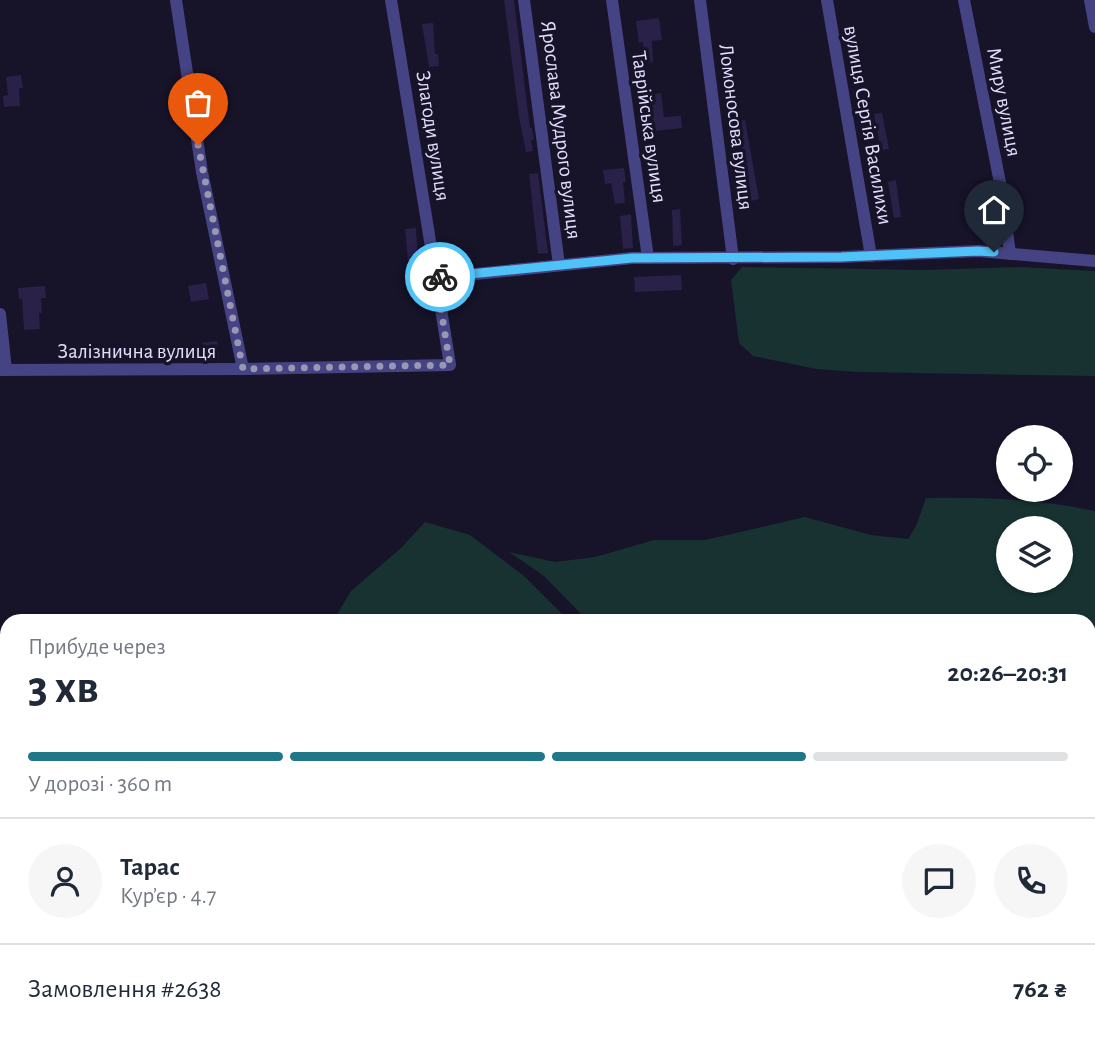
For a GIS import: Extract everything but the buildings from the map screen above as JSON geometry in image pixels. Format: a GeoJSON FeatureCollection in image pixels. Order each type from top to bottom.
{"type":"FeatureCollection","features":[{"type":"Feature","properties":{"kind":"street"},"geometry":{"type":"LineString","coordinates":[[176,0],[202,172],[243,369]]}},
{"type":"Feature","properties":{"kind":"street","name":"Злагоди вулиця"},"geometry":{"type":"LineString","coordinates":[[391,0],[436,278]]}},
{"type":"Feature","properties":{"kind":"street","name":"Ярослава Мудрого вулиця"},"geometry":{"type":"LineString","coordinates":[[524,0],[559,265]]}},
{"type":"Feature","properties":{"kind":"street","name":"Таврійська вулиця"},"geometry":{"type":"LineString","coordinates":[[612,0],[648,258]]}},
{"type":"Feature","properties":{"kind":"street","name":"Ломоносова вулиця"},"geometry":{"type":"LineString","coordinates":[[700,0],[733,259]]}},
{"type":"Feature","properties":{"kind":"street","name":"вулиця Сергія Василихи"},"geometry":{"type":"LineString","coordinates":[[827,0],[872,256]]}},
{"type":"Feature","properties":{"kind":"street","name":"Миру вулиця"},"geometry":{"type":"LineString","coordinates":[[964,0],[1002,193],[1010,254]]}},
{"type":"Feature","properties":{"kind":"street"},"geometry":{"type":"LineString","coordinates":[[1090,0],[1095,27]]}},
{"type":"Feature","properties":{"kind":"street"},"geometry":{"type":"LineString","coordinates":[[436,278],[648,258],[733,259],[978,251],[1095,261]]}},
{"type":"Feature","properties":{"kind":"street","name":"Залізнична вулиця"},"geometry":{"type":"LineString","coordinates":[[3,370],[450,365],[436,278]]}},
{"type":"Feature","properties":{"kind":"street"},"geometry":{"type":"LineString","coordinates":[[0,314],[3,370]]}},
{"type":"Feature","properties":{"kind":"green space"},"geometry":{"type":"Polygon","coordinates":[[[742,267],[924,270],[1020,267],[1095,271],[1095,376],[857,372],[816,369],[753,356],[739,343],[731,280],[742,267]]]}},
{"type":"Feature","properties":{"kind":"green space"},"geometry":{"type":"Polygon","coordinates":[[[926,498],[1032,502],[1095,511],[1095,614],[581,614],[544,576],[509,552],[555,562],[595,557],[654,540],[705,540],[805,517],[871,535],[908,539],[926,498]]]}},
{"type":"Feature","properties":{"kind":"green space"},"geometry":{"type":"Polygon","coordinates":[[[425,522],[470,535],[524,576],[562,614],[337,614],[351,591],[401,548],[425,522]]]}},
{"type":"Feature","properties":{"kind":"way so far"},"geometry":{"type":"LineString","coordinates":[[198,145],[243,369],[450,365],[436,278],[440,277]]}},
{"type":"Feature","properties":{"kind":"route"},"geometry":{"type":"LineString","coordinates":[[440,277],[632,258],[994,252]]}}]}
